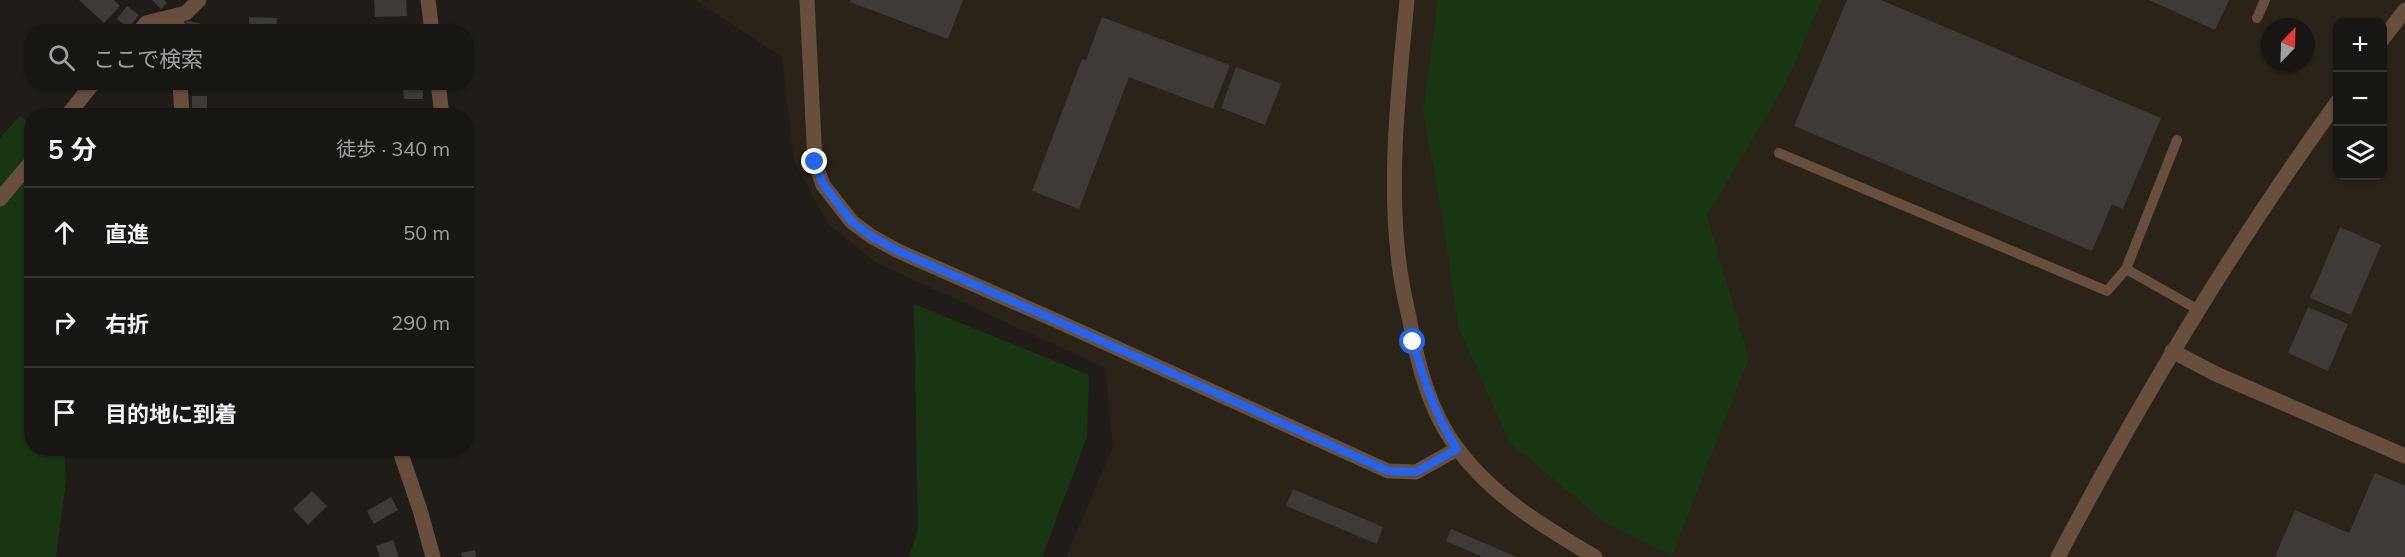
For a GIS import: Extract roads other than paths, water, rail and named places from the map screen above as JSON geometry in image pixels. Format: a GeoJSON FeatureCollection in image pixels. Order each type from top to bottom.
{"type":"FeatureCollection","features":[{"type":"Feature","properties":{"kind":"street"},"geometry":{"type":"LineString","coordinates":[[145,24],[186,13],[199,0]]}},
{"type":"Feature","properties":{"kind":"street"},"geometry":{"type":"LineString","coordinates":[[428,0],[431,24]]}},
{"type":"Feature","properties":{"kind":"street"},"geometry":{"type":"LineString","coordinates":[[807,0],[815,162],[823,184],[837,204],[852,222],[871,236],[898,251],[1388,471],[1416,472],[1457,449]]}},
{"type":"Feature","properties":{"kind":"street"},"geometry":{"type":"LineString","coordinates":[[1407,0],[1397,107],[1395,189],[1399,262],[1413,342],[1425,385],[1438,416],[1457,449],[1486,482],[1514,505],[1595,557]]}},
{"type":"Feature","properties":{"kind":"street"},"geometry":{"type":"LineString","coordinates":[[2387,33],[2405,10]]}},
{"type":"Feature","properties":{"kind":"street"},"geometry":{"type":"LineString","coordinates":[[177,16],[177,24]]}},
{"type":"Feature","properties":{"kind":"street"},"geometry":{"type":"LineString","coordinates":[[74,108],[88,90]]}},
{"type":"Feature","properties":{"kind":"street"},"geometry":{"type":"LineString","coordinates":[[180,90],[182,108]]}},
{"type":"Feature","properties":{"kind":"street"},"geometry":{"type":"LineString","coordinates":[[439,90],[441,108]]}},
{"type":"Feature","properties":{"kind":"street"},"geometry":{"type":"LineString","coordinates":[[2058,557],[2107,464],[2197,309],[2333,107]]}},
{"type":"Feature","properties":{"kind":"street"},"geometry":{"type":"LineString","coordinates":[[0,199],[24,170]]}},
{"type":"Feature","properties":{"kind":"street"},"geometry":{"type":"LineString","coordinates":[[2172,351],[2216,375],[2405,456]]}},
{"type":"Feature","properties":{"kind":"street"},"geometry":{"type":"LineString","coordinates":[[402,456],[433,557]]}},
{"type":"Feature","properties":{"kind":"lane"},"geometry":{"type":"LineString","coordinates":[[2257,18],[2265,0]]}},
{"type":"Feature","properties":{"kind":"lane"},"geometry":{"type":"LineString","coordinates":[[1779,153],[2107,291],[2127,269],[2177,140]]}},
{"type":"Feature","properties":{"kind":"lane"},"geometry":{"type":"LineString","coordinates":[[2127,269],[2197,309]]}}]}
